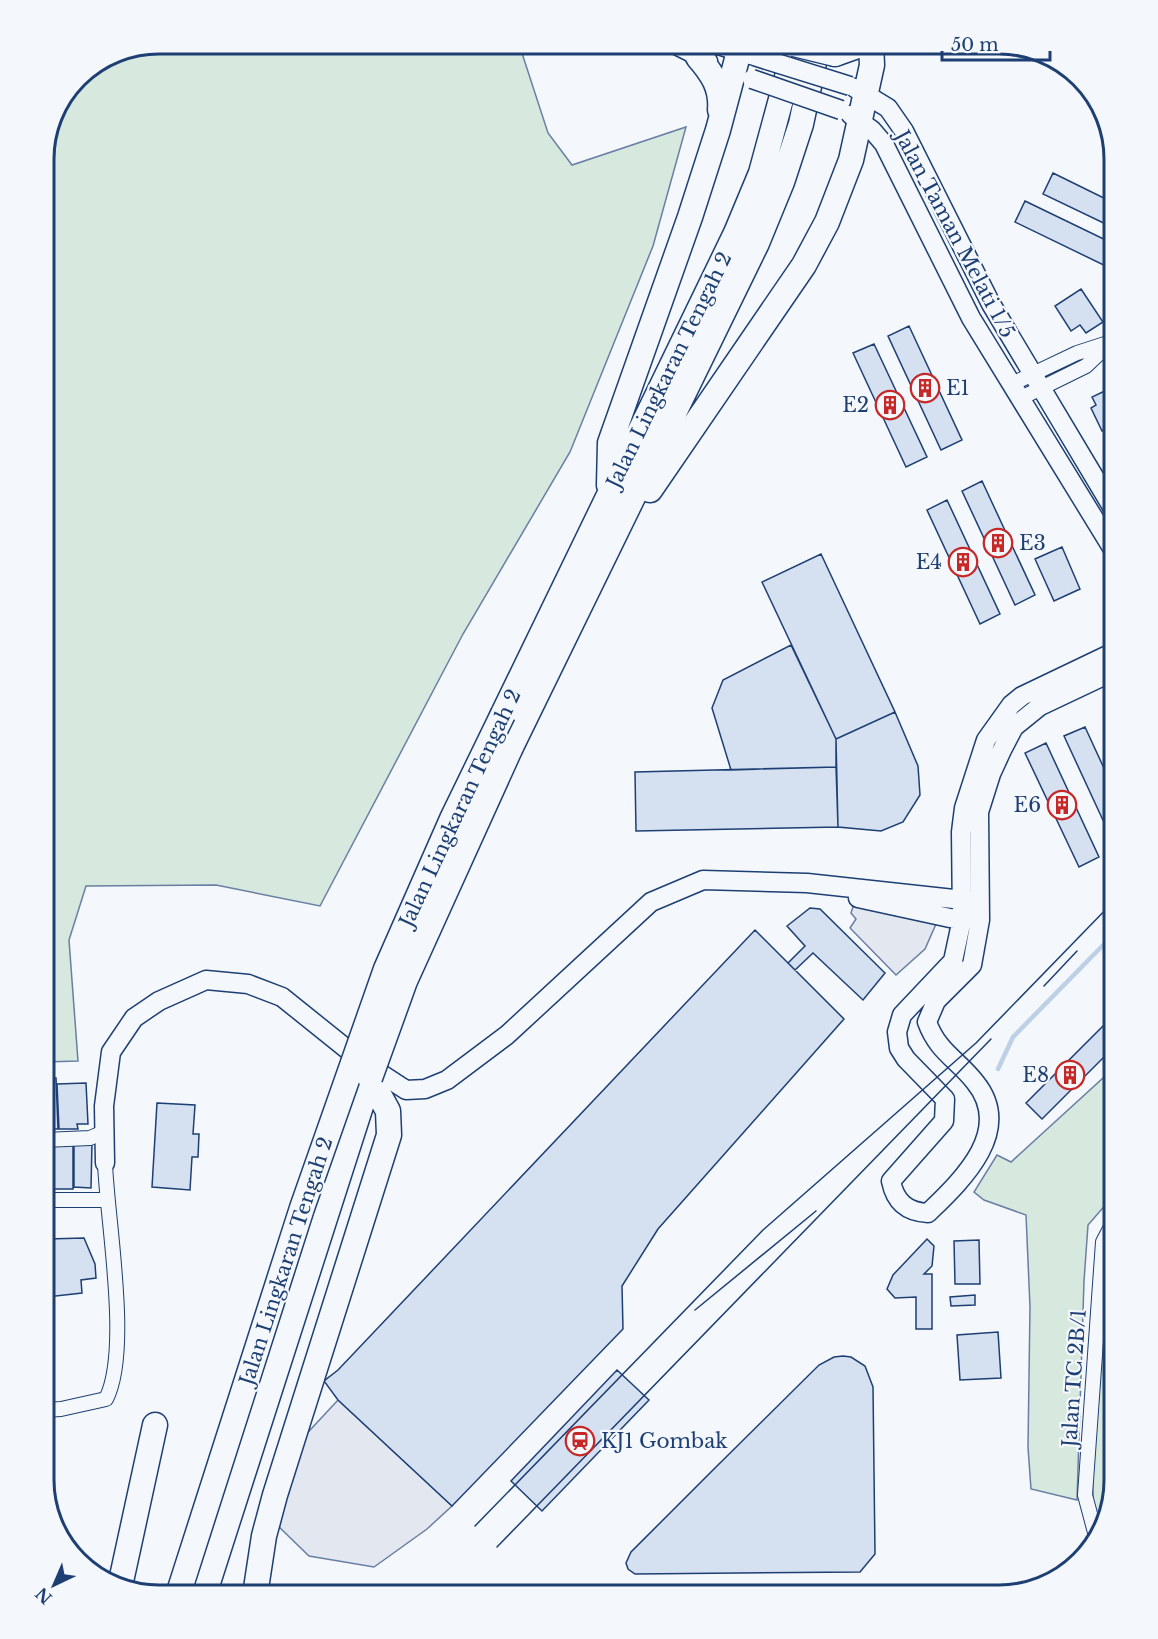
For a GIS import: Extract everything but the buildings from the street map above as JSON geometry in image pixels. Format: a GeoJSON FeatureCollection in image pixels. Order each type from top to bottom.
{"type":"FeatureCollection","features":[{"type":"Feature","properties":{"kind":"highway"},"geometry":{"type":"LineString","coordinates":[[708,54],[712,74],[721,97],[718,130]]}},
{"type":"Feature","properties":{"kind":"highway","name":"Jalan Lingkaran Tengah 2"},"geometry":{"type":"LineString","coordinates":[[181,1585],[302,1208],[386,969],[438,850],[748,203],[778,117],[793,54]]}},
{"type":"Feature","properties":{"kind":"highway","name":"Jalan Lingkaran Tengah 2"},"geometry":{"type":"LineString","coordinates":[[207,1585],[369,1078],[414,960],[511,747],[757,243],[782,182],[825,54]]}},
{"type":"Feature","properties":{"kind":"highway"},"geometry":{"type":"LineString","coordinates":[[603,559],[804,265],[827,222],[851,160],[850,115],[867,54]]}},
{"type":"Feature","properties":{"kind":"highway"},"geometry":{"type":"LineString","coordinates":[[609,494],[610,442],[744,61]]}},
{"type":"Feature","properties":{"kind":"highway"},"geometry":{"type":"LineString","coordinates":[[257,1585],[264,1536],[275,1495],[388,1135],[388,1111],[369,1078]]}},
{"type":"Feature","properties":{"kind":"highway"},"geometry":{"type":"LineString","coordinates":[[122,1578],[155,1425]]}},
{"type":"Feature","properties":{"kind":"street"},"geometry":{"type":"LineString","coordinates":[[720,54],[744,61]]}},
{"type":"Feature","properties":{"kind":"street"},"geometry":{"type":"LineString","coordinates":[[869,54],[888,108]]}},
{"type":"Feature","properties":{"kind":"street","name":"Jalan Taman Melati 1/5"},"geometry":{"type":"LineString","coordinates":[[744,61],[858,89],[888,108],[904,131],[991,304],[1104,494]]}},
{"type":"Feature","properties":{"kind":"street","name":"Jalan Taman Melati 1/5"},"geometry":{"type":"LineString","coordinates":[[744,61],[850,115],[884,144],[971,318],[1104,535]]}},
{"type":"Feature","properties":{"kind":"street"},"geometry":{"type":"LineString","coordinates":[[1016,391],[1035,381],[1086,366],[1104,349]]}},
{"type":"Feature","properties":{"kind":"street"},"geometry":{"type":"LineString","coordinates":[[1104,657],[1022,696],[1011,705],[986,740],[964,808],[961,832],[971,910],[953,961],[902,1016],[897,1032],[899,1048],[906,1059],[945,1099],[946,1109],[944,1121],[891,1180],[893,1195],[915,1213],[928,1213],[973,1166],[984,1148],[988,1121],[987,1103],[976,1083],[934,1040],[927,1022],[936,1001],[972,964],[971,910],[979,812],[991,774],[1014,727],[1040,706],[1104,676]]}},
{"type":"Feature","properties":{"kind":"street"},"geometry":{"type":"LineString","coordinates":[[54,1410],[106,1399],[113,1385],[116,1336],[114,1263],[106,1200],[104,1132],[104,1106],[109,1060],[120,1036],[134,1018],[159,1001],[206,980],[248,984],[282,997],[363,1062],[406,1090],[425,1089],[447,1080],[507,1035],[651,902],[703,880],[807,884],[890,906],[971,910]]}},
{"type":"Feature","properties":{"kind":"street"},"geometry":{"type":"LineString","coordinates":[[54,1140],[90,1138],[104,1132]]}},
{"type":"Feature","properties":{"kind":"street"},"geometry":{"type":"LineString","coordinates":[[54,1200],[106,1200]]}},
{"type":"Feature","properties":{"kind":"street","name":"Jalan TC 2B/1"},"geometry":{"type":"LineString","coordinates":[[1093,1526],[1085,1496],[1104,1296]]}},
{"type":"Feature","properties":{"kind":"shaded area"},"geometry":{"type":"Polygon","coordinates":[[[522,54],[548,133],[572,165],[686,127],[653,246],[570,452],[463,634],[320,906],[216,885],[86,886],[69,940],[78,1061],[54,1062],[54,152],[65,113],[76,95],[106,68],[145,55],[522,54]]]}},
{"type":"Feature","properties":{"kind":"shaded area"},"geometry":{"type":"Polygon","coordinates":[[[854,904],[936,924],[925,949],[896,975],[850,928],[856,919],[851,913],[854,904]]]}},
{"type":"Feature","properties":{"kind":"shaded area"},"geometry":{"type":"Polygon","coordinates":[[[1104,1077],[1104,1207],[1088,1225],[1077,1500],[1031,1489],[1028,1447],[1030,1307],[1026,1215],[984,1200],[974,1192],[997,1155],[1011,1162],[1104,1077]]]}},
{"type":"Feature","properties":{"kind":"shaded area"},"geometry":{"type":"Polygon","coordinates":[[[1104,1291],[1104,1480],[1103,1494],[1095,1523],[1092,1468],[1097,1297],[1104,1291]]]}},
{"type":"Feature","properties":{"kind":"shaded area"},"geometry":{"type":"Polygon","coordinates":[[[338,1400],[452,1506],[427,1529],[374,1567],[309,1556],[275,1523],[299,1442],[338,1400]]]}},
{"type":"Feature","properties":{"kind":"waterway"},"geometry":{"type":"LineString","coordinates":[[998,1069],[1013,1037],[1104,944]]}},
{"type":"Feature","properties":{"kind":"tram line"},"geometry":{"type":"LineString","coordinates":[[475,1526],[763,1230],[976,1043],[1104,911]]}},
{"type":"Feature","properties":{"kind":"tram line"},"geometry":{"type":"LineString","coordinates":[[1044,986],[1077,951]]}},
{"type":"Feature","properties":{"kind":"tram line"},"geometry":{"type":"LineString","coordinates":[[497,1547],[991,1039]]}},
{"type":"Feature","properties":{"kind":"tram line"},"geometry":{"type":"LineString","coordinates":[[695,1310],[816,1211]]}},
{"type":"Feature","properties":{"kind":"place","name":"E1"},"geometry":{"type":"Point","coordinates":[925,388]}},
{"type":"Feature","properties":{"kind":"place","name":"E2"},"geometry":{"type":"Point","coordinates":[890,405]}},
{"type":"Feature","properties":{"kind":"place","name":"E3"},"geometry":{"type":"Point","coordinates":[998,543]}},
{"type":"Feature","properties":{"kind":"place","name":"E4"},"geometry":{"type":"Point","coordinates":[963,562]}},
{"type":"Feature","properties":{"kind":"place","name":"E6"},"geometry":{"type":"Point","coordinates":[1062,805]}},
{"type":"Feature","properties":{"kind":"place","name":"E8"},"geometry":{"type":"Point","coordinates":[1070,1075]}},
{"type":"Feature","properties":{"kind":"place","name":"KJ1 Gombak"},"geometry":{"type":"Point","coordinates":[580,1441]}}]}
